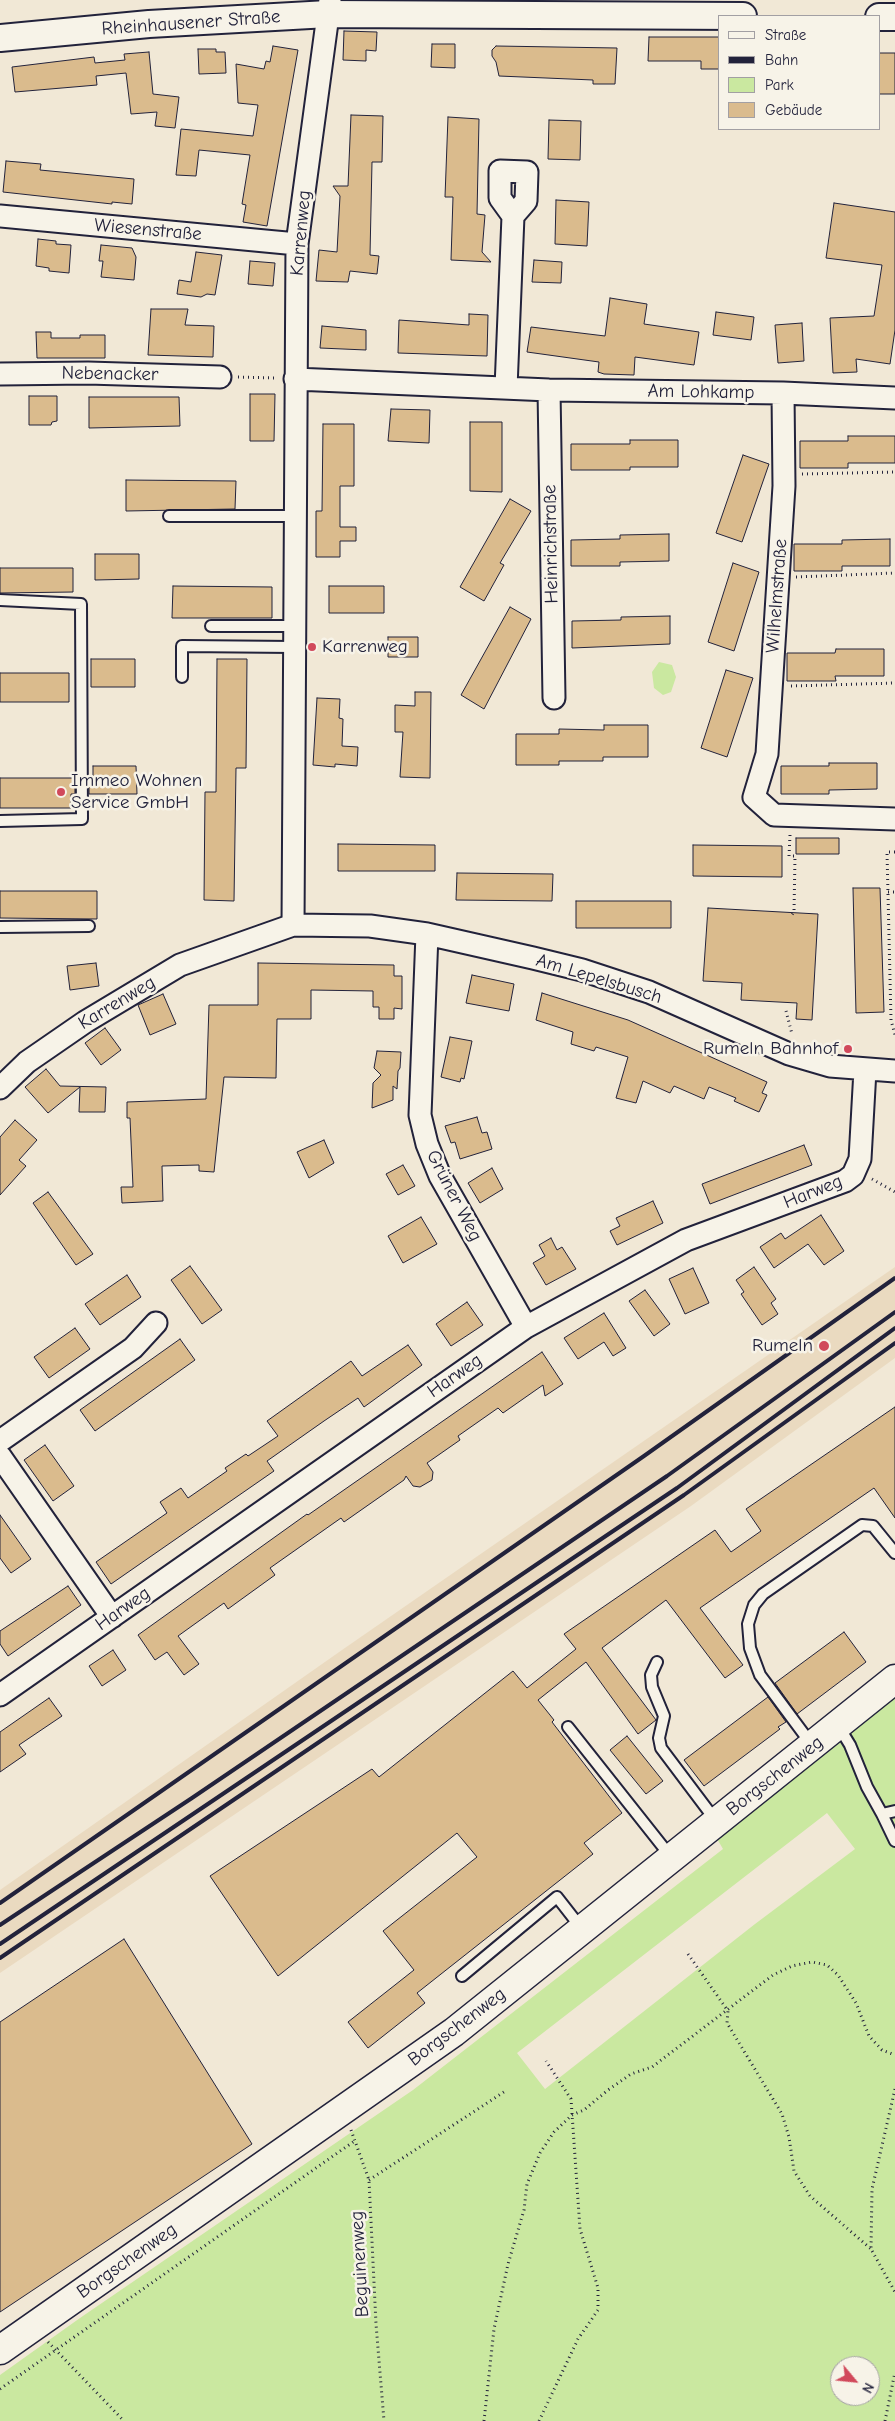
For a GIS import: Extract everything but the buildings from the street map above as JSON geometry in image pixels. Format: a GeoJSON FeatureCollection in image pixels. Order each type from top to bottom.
{"type":"FeatureCollection","features":[{"type":"Feature","properties":{"kind":"main road","name":"Borgschenweg"},"geometry":{"type":"LineString","coordinates":[[0,2350],[454,2032],[895,1679]]}},
{"type":"Feature","properties":{"kind":"street","name":"Rheinhausener Straße"},"geometry":{"type":"LineString","coordinates":[[0,38],[329,7],[718,15]]}},
{"type":"Feature","properties":{"kind":"street","name":"Karrenweg"},"geometry":{"type":"LineString","coordinates":[[0,1088],[27,1062],[85,1022],[180,965],[293,925],[297,244],[329,7]]}},
{"type":"Feature","properties":{"kind":"street"},"geometry":{"type":"LineString","coordinates":[[880,17],[895,17]]}},
{"type":"Feature","properties":{"kind":"street","name":"Wiesenstraße"},"geometry":{"type":"LineString","coordinates":[[0,216],[297,244]]}},
{"type":"Feature","properties":{"kind":"street"},"geometry":{"type":"LineString","coordinates":[[506,388],[513,216]]}},
{"type":"Feature","properties":{"kind":"street","name":"Nebenacker"},"geometry":{"type":"LineString","coordinates":[[0,374],[88,373],[220,377]]}},
{"type":"Feature","properties":{"kind":"street","name":"Am Lohkamp"},"geometry":{"type":"LineString","coordinates":[[295,379],[549,390],[783,393],[895,398]]}},
{"type":"Feature","properties":{"kind":"street","name":"Heinrichstraße"},"geometry":{"type":"LineString","coordinates":[[549,390],[554,698]]}},
{"type":"Feature","properties":{"kind":"street","name":"Wilhelmstraße"},"geometry":{"type":"LineString","coordinates":[[783,393],[784,474],[767,754],[754,797],[774,815],[797,816]]}},
{"type":"Feature","properties":{"kind":"street"},"geometry":{"type":"LineString","coordinates":[[797,816],[895,819]]}},
{"type":"Feature","properties":{"kind":"street","name":"Am Lepelsbusch"},"geometry":{"type":"LineString","coordinates":[[293,925],[370,926],[427,934],[582,970],[649,992],[789,1054],[830,1066],[895,1071]]}},
{"type":"Feature","properties":{"kind":"street","name":"Grüner Weg"},"geometry":{"type":"LineString","coordinates":[[427,934],[420,1115],[427,1144],[440,1176],[526,1327]]}},
{"type":"Feature","properties":{"kind":"street","name":"Harweg"},"geometry":{"type":"LineString","coordinates":[[0,1695],[526,1327],[686,1240],[845,1181],[856,1171],[860,1159],[865,1070]]}},
{"type":"Feature","properties":{"kind":"street"},"geometry":{"type":"LineString","coordinates":[[0,1441],[133,1348],[156,1324]]}},
{"type":"Feature","properties":{"kind":"street"},"geometry":{"type":"LineString","coordinates":[[0,1456],[112,1617]]}},
{"type":"Feature","properties":{"kind":"lane"},"geometry":{"type":"LineString","coordinates":[[169,516],[294,516]]}},
{"type":"Feature","properties":{"kind":"lane"},"geometry":{"type":"LineString","coordinates":[[0,600],[81,604],[82,809],[82,819],[0,821]]}},
{"type":"Feature","properties":{"kind":"lane"},"geometry":{"type":"LineString","coordinates":[[211,626],[294,626]]}},
{"type":"Feature","properties":{"kind":"lane"},"geometry":{"type":"LineString","coordinates":[[182,677],[182,646],[294,647]]}},
{"type":"Feature","properties":{"kind":"lane"},"geometry":{"type":"LineString","coordinates":[[0,927],[89,926]]}},
{"type":"Feature","properties":{"kind":"lane"},"geometry":{"type":"LineString","coordinates":[[813,1746],[760,1676],[750,1648],[748,1624],[754,1605],[763,1594],[862,1525],[873,1526],[895,1553]]}},
{"type":"Feature","properties":{"kind":"lane"},"geometry":{"type":"LineString","coordinates":[[657,1662],[651,1674],[652,1687],[664,1716],[659,1738],[661,1748],[717,1822]]}},
{"type":"Feature","properties":{"kind":"lane"},"geometry":{"type":"LineString","coordinates":[[838,1726],[850,1744],[867,1787],[895,1841]]}},
{"type":"Feature","properties":{"kind":"lane"},"geometry":{"type":"LineString","coordinates":[[568,1727],[672,1858]]}},
{"type":"Feature","properties":{"kind":"lane"},"geometry":{"type":"LineString","coordinates":[[882,1814],[895,1811]]}},
{"type":"Feature","properties":{"kind":"lane"},"geometry":{"type":"LineString","coordinates":[[462,1976],[557,1897],[582,1930]]}},
{"type":"Feature","properties":{"kind":"path"},"geometry":{"type":"LineString","coordinates":[[220,377],[295,379]]}},
{"type":"Feature","properties":{"kind":"path"},"geometry":{"type":"LineString","coordinates":[[784,474],[895,472]]}},
{"type":"Feature","properties":{"kind":"path"},"geometry":{"type":"LineString","coordinates":[[778,576],[806,577],[895,573]]}},
{"type":"Feature","properties":{"kind":"path"},"geometry":{"type":"LineString","coordinates":[[771,686],[895,683]]}},
{"type":"Feature","properties":{"kind":"path"},"geometry":{"type":"LineString","coordinates":[[792,916],[794,912],[795,856],[789,856],[790,835],[796,835],[797,816]]}},
{"type":"Feature","properties":{"kind":"path"},"geometry":{"type":"LineString","coordinates":[[895,852],[887,852],[891,1020],[895,1035]]}},
{"type":"Feature","properties":{"kind":"path"},"geometry":{"type":"LineString","coordinates":[[888,892],[895,892]]}},
{"type":"Feature","properties":{"kind":"path"},"geometry":{"type":"LineString","coordinates":[[856,1171],[895,1192]]}},
{"type":"Feature","properties":{"kind":"path"},"geometry":{"type":"LineString","coordinates":[[688,1954],[728,2011],[726,2023],[782,2114],[789,2137],[794,2171],[810,2196],[871,2249],[895,2292]]}},
{"type":"Feature","properties":{"kind":"path"},"geometry":{"type":"LineString","coordinates":[[484,2421],[494,2329],[508,2264],[524,2210],[527,2184],[540,2153],[554,2132],[572,2114],[584,2110],[631,2074],[652,2067],[773,1976],[792,1966],[812,1962],[827,1966],[838,1975],[856,2003],[869,2036],[882,2050],[895,2055]]}},
{"type":"Feature","properties":{"kind":"path"},"geometry":{"type":"LineString","coordinates":[[539,2421],[578,2339],[598,2310],[598,2288],[580,2229],[571,2099],[546,2061]]}},
{"type":"Feature","properties":{"kind":"path"},"geometry":{"type":"LineString","coordinates":[[871,2249],[872,2190],[895,2089]]}},
{"type":"Feature","properties":{"kind":"path"},"geometry":{"type":"LineString","coordinates":[[370,2180],[507,2090]]}},
{"type":"Feature","properties":{"kind":"path","name":"Beguinenweg"},"geometry":{"type":"LineString","coordinates":[[340,2112],[356,2140],[370,2180],[376,2324],[384,2421]]}},
{"type":"Feature","properties":{"kind":"path"},"geometry":{"type":"LineString","coordinates":[[0,2389],[356,2140]]}},
{"type":"Feature","properties":{"kind":"path"},"geometry":{"type":"LineString","coordinates":[[33,2327],[124,2421]]}},
{"type":"Feature","properties":{"kind":"path"},"geometry":{"type":"LineString","coordinates":[[885,2421],[895,2372]]}},
{"type":"Feature","properties":{"kind":"shaded area"},"geometry":{"type":"Polygon","coordinates":[[[895,1267],[895,1358],[691,1506],[0,1973],[0,1890],[342,1650],[895,1267]]]}},
{"type":"Feature","properties":{"kind":"green space"},"geometry":{"type":"Polygon","coordinates":[[[659,662],[672,665],[676,677],[671,692],[663,695],[654,688],[652,672],[659,662]]]}},
{"type":"Feature","properties":{"kind":"green space"},"geometry":{"type":"Polygon","coordinates":[[[895,1692],[895,2421],[0,2421],[0,2375],[413,2090],[723,1849],[716,1837],[895,1692]],[[827,1813],[517,2053],[545,2089],[755,1924],[855,1849],[827,1813]]]}},
{"type":"Feature","properties":{"kind":"railway"},"geometry":{"type":"LineString","coordinates":[[0,1903],[644,1456],[895,1278]]}},
{"type":"Feature","properties":{"kind":"railway"},"geometry":{"type":"LineString","coordinates":[[0,1925],[192,1798],[667,1476],[895,1312]]}},
{"type":"Feature","properties":{"kind":"railway"},"geometry":{"type":"LineString","coordinates":[[0,1944],[677,1488],[895,1328]]}},
{"type":"Feature","properties":{"kind":"railway"},"geometry":{"type":"LineString","coordinates":[[0,1958],[684,1495],[895,1343]]}},
{"type":"Feature","properties":{"kind":"place","name":"Karrenweg"},"geometry":{"type":"Point","coordinates":[312,647]}},
{"type":"Feature","properties":{"kind":"place","name":"Immeo Wohnen Service GmbH"},"geometry":{"type":"Point","coordinates":[61,792]}},
{"type":"Feature","properties":{"kind":"place","name":"Rumeln Bahnhof"},"geometry":{"type":"Point","coordinates":[848,1049]}},
{"type":"Feature","properties":{"kind":"place","name":"Rumeln"},"geometry":{"type":"Point","coordinates":[824,1346]}}]}
